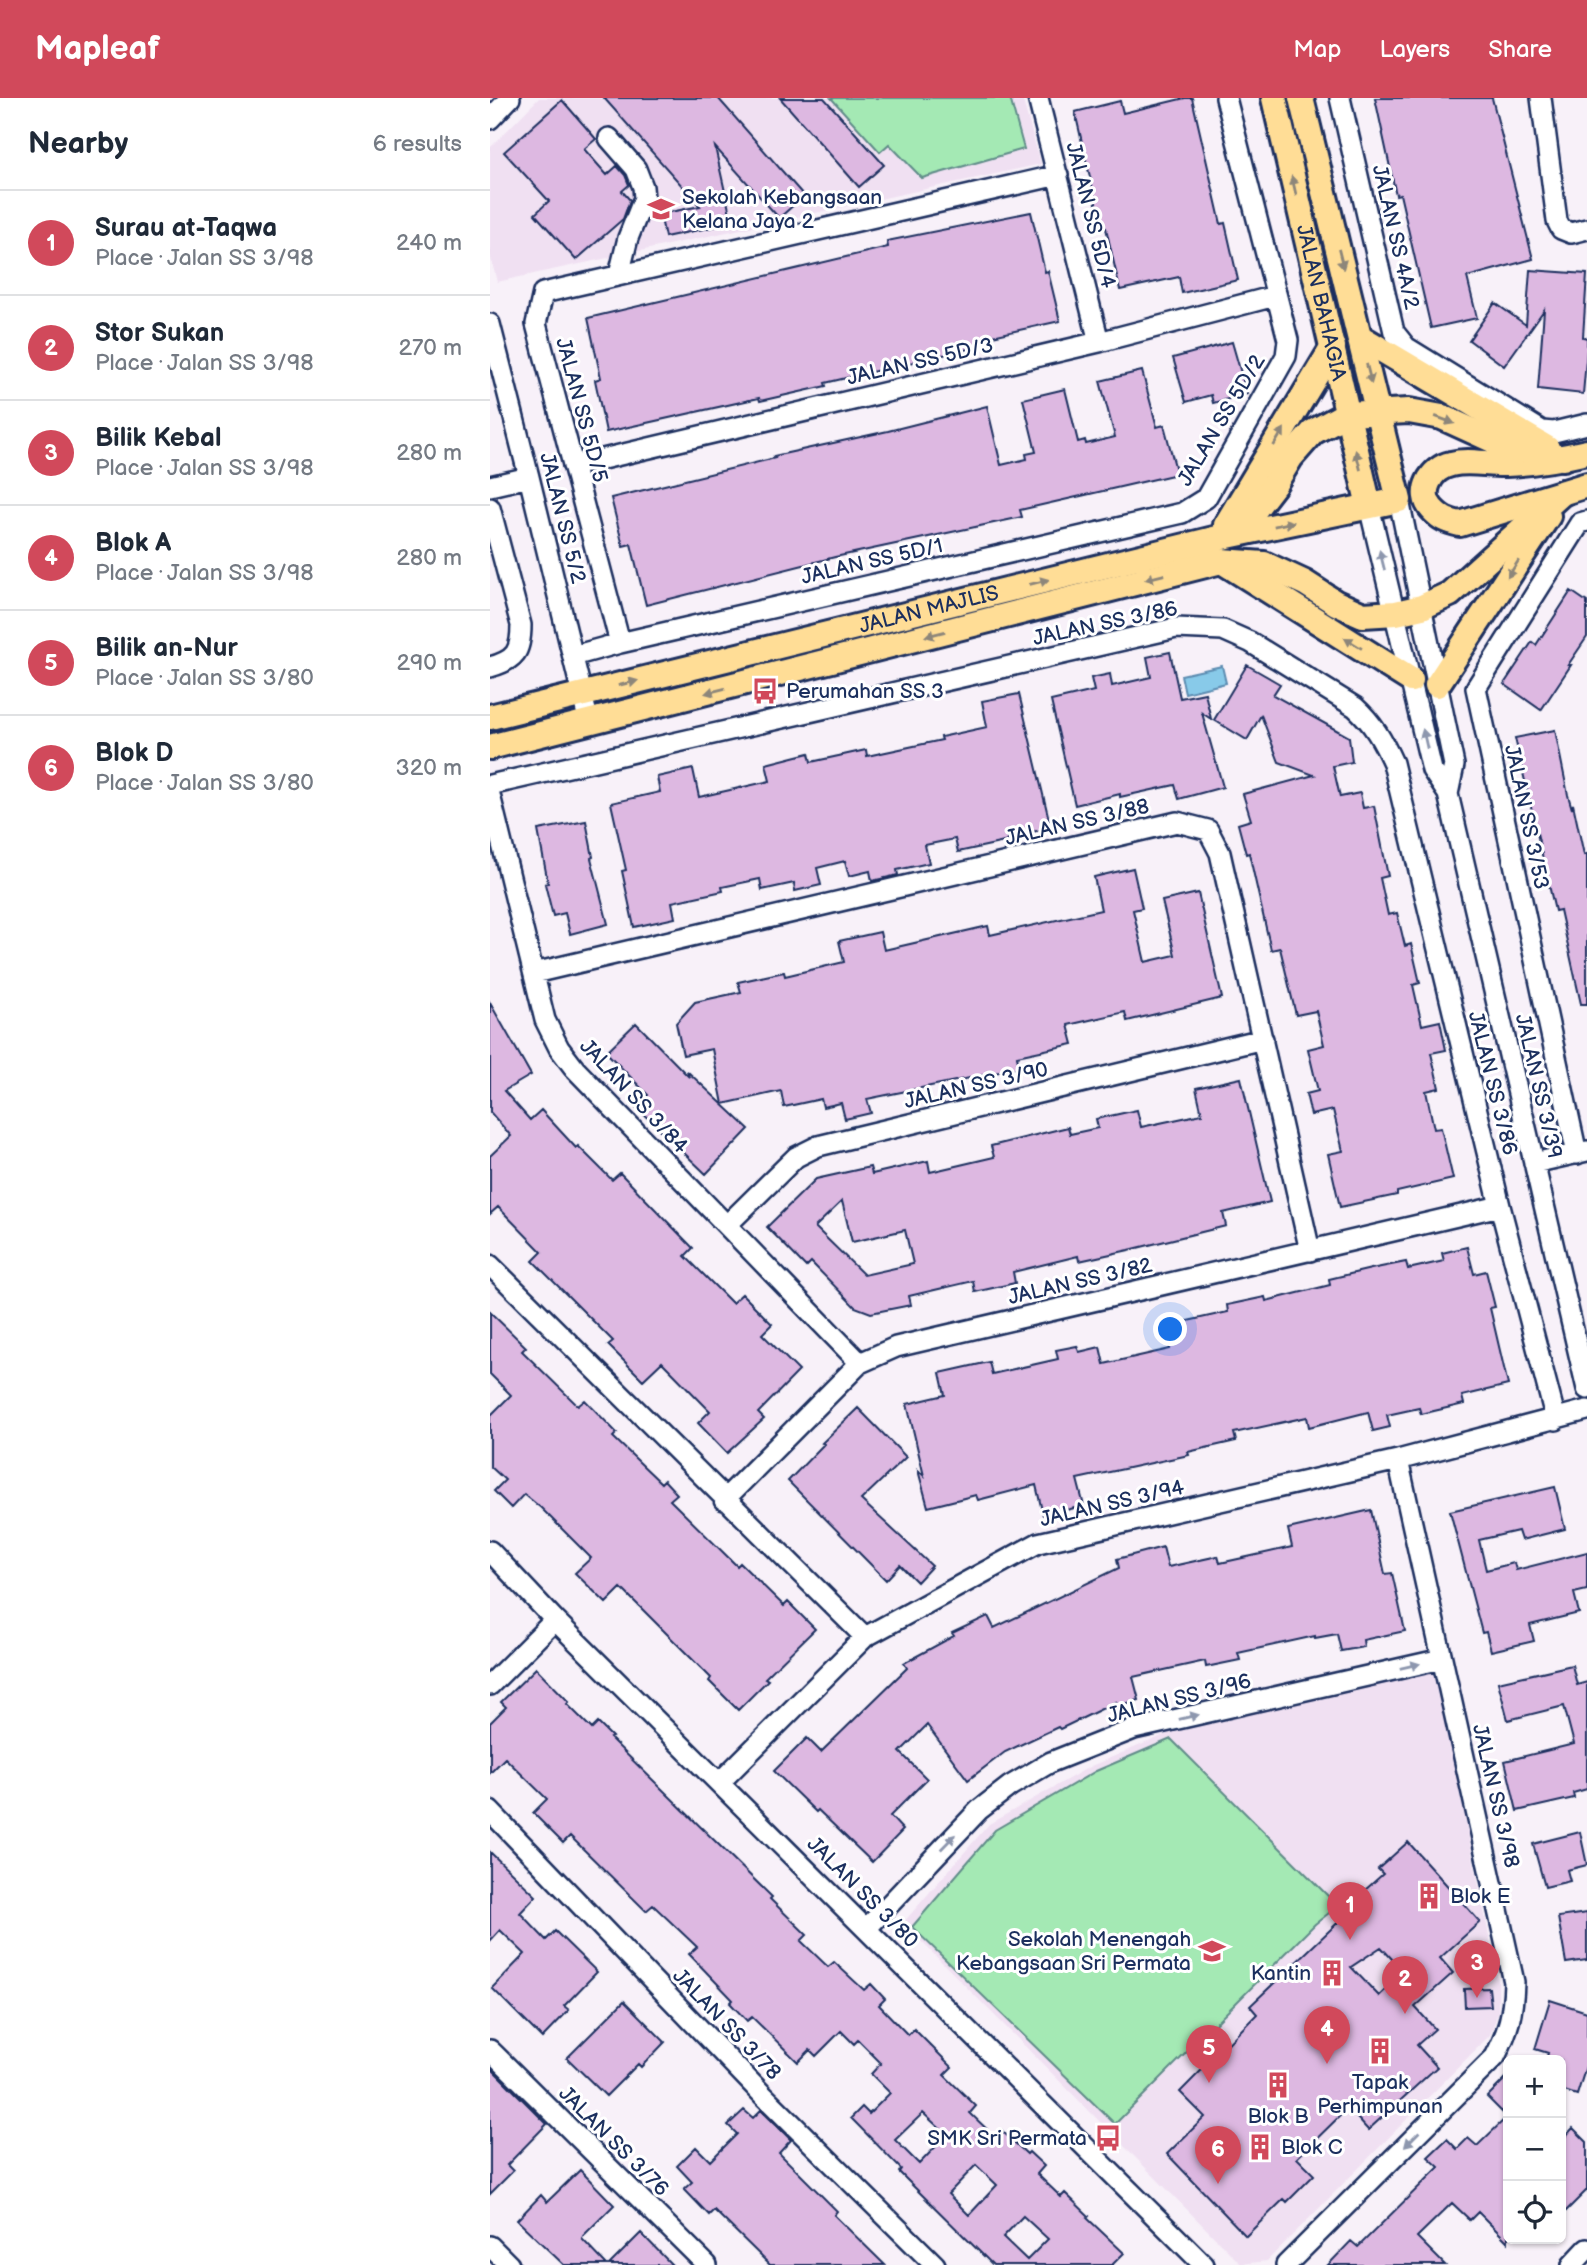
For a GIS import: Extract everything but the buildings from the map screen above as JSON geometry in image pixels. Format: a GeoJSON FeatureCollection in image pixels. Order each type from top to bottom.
{"type":"FeatureCollection","features":[{"type":"Feature","properties":{"kind":"main road","name":"JALAN BAHAGIA"},"geometry":{"type":"LineString","coordinates":[[1274,98],[1369,506]]}},
{"type":"Feature","properties":{"kind":"main road","name":"JALAN BAHAGIA"},"geometry":{"type":"LineString","coordinates":[[1301,98],[1399,500]]}},
{"type":"Feature","properties":{"kind":"main road"},"geometry":{"type":"LineString","coordinates":[[1360,337],[1563,457]]}},
{"type":"Feature","properties":{"kind":"main road"},"geometry":{"type":"LineString","coordinates":[[1220,549],[1333,347]]}},
{"type":"Feature","properties":{"kind":"main road"},"geometry":{"type":"LineString","coordinates":[[1220,549],[1254,511],[1291,457],[1313,432],[1346,414],[1409,411],[1442,417],[1508,447],[1563,457]]}},
{"type":"Feature","properties":{"kind":"main road"},"geometry":{"type":"LineString","coordinates":[[1575,488],[1460,524],[1443,520],[1429,506],[1424,492],[1432,475],[1449,464],[1505,464],[1587,452]]}},
{"type":"Feature","properties":{"kind":"main road"},"geometry":{"type":"LineString","coordinates":[[1220,549],[1265,564],[1363,615],[1396,613],[1422,607],[1450,594],[1499,547],[1575,488]]}},
{"type":"Feature","properties":{"kind":"main road"},"geometry":{"type":"LineString","coordinates":[[1437,685],[1575,488]]}},
{"type":"Feature","properties":{"kind":"main road","name":"JALAN MAJLIS"},"geometry":{"type":"LineString","coordinates":[[490,747],[589,723],[1369,506],[1399,500]]}},
{"type":"Feature","properties":{"kind":"main road"},"geometry":{"type":"LineString","coordinates":[[1220,549],[1411,680]]}},
{"type":"Feature","properties":{"kind":"main road","name":"JALAN MAJLIS"},"geometry":{"type":"LineString","coordinates":[[490,717],[1220,549]]}},
{"type":"Feature","properties":{"kind":"street"},"geometry":{"type":"LineString","coordinates":[[490,119],[510,98]]}},
{"type":"Feature","properties":{"kind":"street","name":"JALAN SS 5D/4"},"geometry":{"type":"LineString","coordinates":[[1038,98],[1099,342]]}},
{"type":"Feature","properties":{"kind":"street","name":"JALAN SS 5D/2"},"geometry":{"type":"LineString","coordinates":[[1182,513],[1206,498],[1286,356],[1288,340],[1226,98]]}},
{"type":"Feature","properties":{"kind":"street","name":"JALAN SS 4A/2"},"geometry":{"type":"LineString","coordinates":[[1340,98],[1395,332],[1406,347],[1542,430],[1554,432],[1587,424]]}},
{"type":"Feature","properties":{"kind":"street"},"geometry":{"type":"LineString","coordinates":[[1541,98],[1557,221],[1561,229],[1571,233],[1587,229]]}},
{"type":"Feature","properties":{"kind":"street"},"geometry":{"type":"LineString","coordinates":[[609,138],[636,169],[644,198],[628,238],[619,275]]}},
{"type":"Feature","properties":{"kind":"street","name":"JALAN SS 5D/5"},"geometry":{"type":"LineString","coordinates":[[620,643],[536,324],[544,293],[1058,176]]}},
{"type":"Feature","properties":{"kind":"street","name":"JALAN SS 5D/3"},"geometry":{"type":"LineString","coordinates":[[573,466],[1099,342],[1275,296]]}},
{"type":"Feature","properties":{"kind":"street","name":"JALAN SS 5/2"},"geometry":{"type":"LineString","coordinates":[[490,324],[589,723]]}},
{"type":"Feature","properties":{"kind":"street"},"geometry":{"type":"LineString","coordinates":[[490,486],[529,477]]}},
{"type":"Feature","properties":{"kind":"street","name":"JALAN SS 3/39"},"geometry":{"type":"LineString","coordinates":[[1399,500],[1454,765],[1448,794]]}},
{"type":"Feature","properties":{"kind":"street","name":"JALAN SS 3/39"},"geometry":{"type":"LineString","coordinates":[[1369,506],[1432,770],[1448,794],[1587,1389]]}},
{"type":"Feature","properties":{"kind":"street"},"geometry":{"type":"LineString","coordinates":[[490,508],[521,625],[521,642],[514,656],[504,663],[490,667]]}},
{"type":"Feature","properties":{"kind":"street","name":"JALAN SS 5D/1"},"geometry":{"type":"LineString","coordinates":[[573,656],[1182,513]]}},
{"type":"Feature","properties":{"kind":"street","name":"JALAN SS 3/53"},"geometry":{"type":"LineString","coordinates":[[1582,1152],[1476,688],[1580,523],[1587,522]]}},
{"type":"Feature","properties":{"kind":"street","name":"JALAN SS 3/86"},"geometry":{"type":"LineString","coordinates":[[490,785],[1176,628],[1223,630],[1250,642],[1355,707],[1370,720],[1392,763],[1500,1206],[1556,1420]]}},
{"type":"Feature","properties":{"kind":"street","name":"JALAN SS 3/84"},"geometry":{"type":"LineString","coordinates":[[490,795],[545,1020],[559,1048],[860,1363]]}},
{"type":"Feature","properties":{"kind":"street","name":"JALAN SS 3/88"},"geometry":{"type":"LineString","coordinates":[[534,973],[1177,822],[1208,830],[1220,853],[1310,1251]]}},
{"type":"Feature","properties":{"kind":"street","name":"JALAN SS 3/90"},"geometry":{"type":"LineString","coordinates":[[727,1225],[796,1157],[818,1146],[1264,1039]]}},
{"type":"Feature","properties":{"kind":"street"},"geometry":{"type":"LineString","coordinates":[[1534,1163],[1582,1152]]}},
{"type":"Feature","properties":{"kind":"street","name":"JALAN SS 3/82"},"geometry":{"type":"LineString","coordinates":[[724,1500],[860,1363],[896,1347],[1500,1206]]}},
{"type":"Feature","properties":{"kind":"street"},"geometry":{"type":"LineString","coordinates":[[490,1265],[865,1637]]}},
{"type":"Feature","properties":{"kind":"street","name":"JALAN SS 3/94"},"geometry":{"type":"LineString","coordinates":[[719,1783],[865,1637],[1038,1543],[1398,1460],[1587,1410]]}},
{"type":"Feature","properties":{"kind":"street","name":"JALAN SS 3/98"},"geometry":{"type":"LineString","coordinates":[[1286,2265],[1495,2057],[1509,2030],[1514,1982],[1398,1460]]}},
{"type":"Feature","properties":{"kind":"street","name":"JALAN SS 3/80"},"geometry":{"type":"LineString","coordinates":[[490,1551],[555,1619],[1204,2265]]}},
{"type":"Feature","properties":{"kind":"street"},"geometry":{"type":"LineString","coordinates":[[490,1685],[555,1619]]}},
{"type":"Feature","properties":{"kind":"street","name":"JALAN SS 3/96"},"geometry":{"type":"LineString","coordinates":[[867,1928],[979,1810],[1010,1786],[1051,1762],[1134,1729],[1442,1658]]}},
{"type":"Feature","properties":{"kind":"street","name":"JALAN SS 3/78"},"geometry":{"type":"LineString","coordinates":[[490,1811],[763,2095],[935,2265]]}},
{"type":"Feature","properties":{"kind":"street","name":"JALAN SS 3/76"},"geometry":{"type":"LineString","coordinates":[[490,2050],[707,2265]]}},
{"type":"Feature","properties":{"kind":"street"},"geometry":{"type":"LineString","coordinates":[[491,2247],[509,2265]]}},
{"type":"Feature","properties":{"kind":"shaded area","name":"Sekolah Kebangsaan Kelana Jaya 2"},"geometry":{"type":"Polygon","coordinates":[[[539,98],[1022,98],[1041,164],[497,282],[490,255],[490,148],[539,98]]]}},
{"type":"Feature","properties":{"kind":"shaded area","name":"Sekolah Menengah Kebangsaan Sri Permata"},"geometry":{"type":"Polygon","coordinates":[[[1435,1669],[1498,1980],[1498,2013],[1490,2035],[1267,2261],[1241,2264],[903,1923],[989,1824],[1091,1766],[1169,1733],[1435,1669]]]}},
{"type":"Feature","properties":{"kind":"green space"},"geometry":{"type":"Polygon","coordinates":[[[831,98],[1010,98],[1024,149],[922,178],[889,144],[880,152],[831,98]]]}},
{"type":"Feature","properties":{"kind":"green space"},"geometry":{"type":"Polygon","coordinates":[[[1171,1739],[1338,1906],[1315,1924],[1115,2124],[912,1927],[995,1830],[1096,1771],[1171,1739]]]}},
{"type":"Feature","properties":{"kind":"water"},"geometry":{"type":"Polygon","coordinates":[[[1222,666],[1226,683],[1185,693],[1181,675],[1222,666]]]}},
{"type":"Feature","properties":{"kind":"place","name":"Sekolah Kebangsaan Kelana Jaya 2"},"geometry":{"type":"Point","coordinates":[661,209]}},
{"type":"Feature","properties":{"kind":"place","name":"Perumahan SS 3"},"geometry":{"type":"Point","coordinates":[765,691]}},
{"type":"Feature","properties":{"kind":"place","name":"Blok E"},"geometry":{"type":"Point","coordinates":[1429,1896]}},
{"type":"Feature","properties":{"kind":"place","name":"Surau at-Taqwa"},"geometry":{"type":"Point","coordinates":[1350,1940]}},
{"type":"Feature","properties":{"kind":"place","name":"Sekolah Menengah Kebangsaan Sri Permata"},"geometry":{"type":"Point","coordinates":[1212,1951]}},
{"type":"Feature","properties":{"kind":"place","name":"Kantin"},"geometry":{"type":"Point","coordinates":[1332,1973]}},
{"type":"Feature","properties":{"kind":"place","name":"Bilik Kebal"},"geometry":{"type":"Point","coordinates":[1477,1998]}},
{"type":"Feature","properties":{"kind":"place","name":"Stor Sukan"},"geometry":{"type":"Point","coordinates":[1405,2014]}},
{"type":"Feature","properties":{"kind":"place","name":"Tapak Perhimpunan"},"geometry":{"type":"Point","coordinates":[1380,2051]}},
{"type":"Feature","properties":{"kind":"place","name":"Blok A"},"geometry":{"type":"Point","coordinates":[1327,2064]}},
{"type":"Feature","properties":{"kind":"place","name":"Bilik an-Nur"},"geometry":{"type":"Point","coordinates":[1209,2083]}},
{"type":"Feature","properties":{"kind":"place","name":"Blok B"},"geometry":{"type":"Point","coordinates":[1278,2085]}},
{"type":"Feature","properties":{"kind":"place","name":"SMK Sri Permata"},"geometry":{"type":"Point","coordinates":[1108,2138]}},
{"type":"Feature","properties":{"kind":"place","name":"Blok C"},"geometry":{"type":"Point","coordinates":[1260,2147]}},
{"type":"Feature","properties":{"kind":"place","name":"Blok D"},"geometry":{"type":"Point","coordinates":[1218,2184]}}]}
